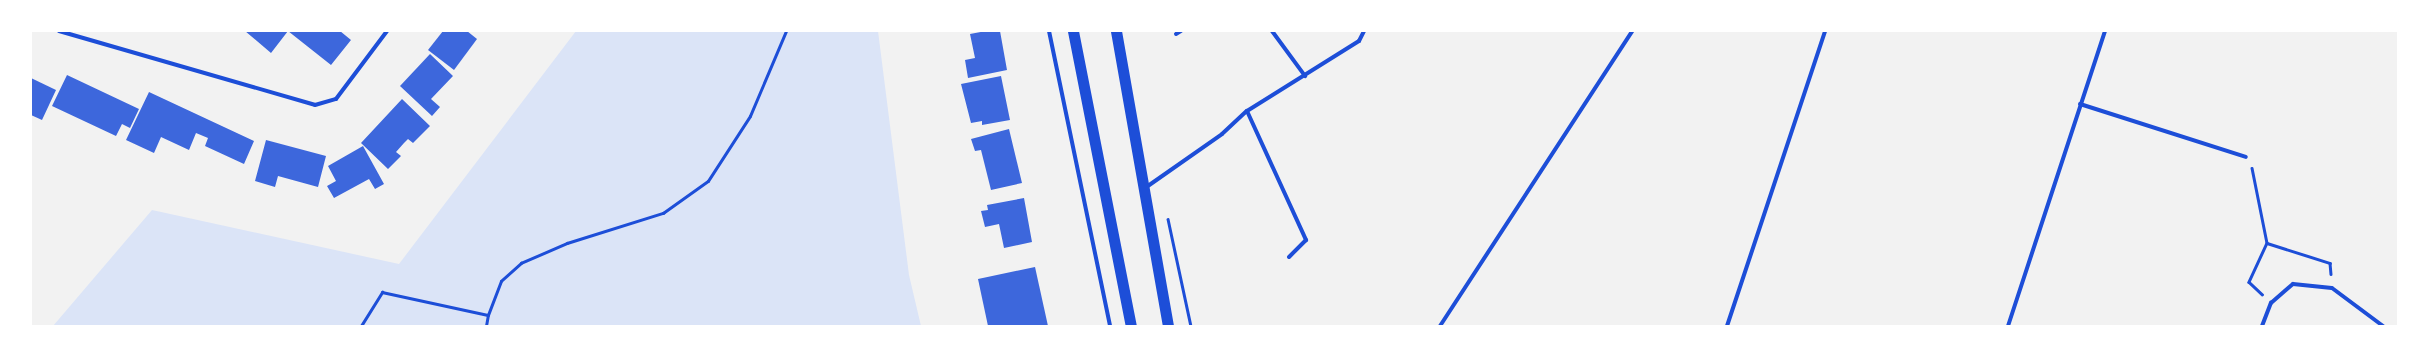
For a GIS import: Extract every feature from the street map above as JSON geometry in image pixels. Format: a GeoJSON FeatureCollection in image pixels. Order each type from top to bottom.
{"type":"FeatureCollection","features":[{"type":"Feature","properties":{"kind":"highway"},"geometry":{"type":"LineString","coordinates":[[1073,31],[1131,326]]}},
{"type":"Feature","properties":{"kind":"highway"},"geometry":{"type":"LineString","coordinates":[[1116,31],[1145,188],[1168,326]]}},
{"type":"Feature","properties":{"kind":"street"},"geometry":{"type":"LineString","coordinates":[[59,31],[315,105],[336,99],[387,31]]}},
{"type":"Feature","properties":{"kind":"street"},"geometry":{"type":"LineString","coordinates":[[1049,31],[1110,326]]}},
{"type":"Feature","properties":{"kind":"street"},"geometry":{"type":"LineString","coordinates":[[1176,34],[1181,31]]}},
{"type":"Feature","properties":{"kind":"street"},"geometry":{"type":"LineString","coordinates":[[1272,31],[1305,76]]}},
{"type":"Feature","properties":{"kind":"street"},"geometry":{"type":"LineString","coordinates":[[1145,188],[1222,134],[1248,111],[1359,41],[1364,31]]}},
{"type":"Feature","properties":{"kind":"street"},"geometry":{"type":"LineString","coordinates":[[1440,326],[1632,31]]}},
{"type":"Feature","properties":{"kind":"street"},"geometry":{"type":"LineString","coordinates":[[1727,326],[1825,31]]}},
{"type":"Feature","properties":{"kind":"street"},"geometry":{"type":"LineString","coordinates":[[2008,326],[2105,31]]}},
{"type":"Feature","properties":{"kind":"street"},"geometry":{"type":"LineString","coordinates":[[2080,104],[2246,157]]}},
{"type":"Feature","properties":{"kind":"street"},"geometry":{"type":"LineString","coordinates":[[1248,111],[1306,240],[1289,257]]}},
{"type":"Feature","properties":{"kind":"street"},"geometry":{"type":"LineString","coordinates":[[2262,326],[2271,303],[2293,284],[2332,288],[2384,326]]}},
{"type":"Feature","properties":{"kind":"path"},"geometry":{"type":"LineString","coordinates":[[486,326],[488,315],[501,281],[521,263],[567,243],[662,213],[708,181],[750,116],[786,31]]}},
{"type":"Feature","properties":{"kind":"path"},"geometry":{"type":"LineString","coordinates":[[2246,157],[2254,171],[2267,243],[2249,282],[2271,303]]}},
{"type":"Feature","properties":{"kind":"path"},"geometry":{"type":"LineString","coordinates":[[2267,243],[2330,263],[2332,288]]}},
{"type":"Feature","properties":{"kind":"path"},"geometry":{"type":"LineString","coordinates":[[361,326],[382,292],[488,315]]}},
{"type":"Feature","properties":{"kind":"shaded area"},"geometry":{"type":"Polygon","coordinates":[[[576,31],[878,31],[909,275],[921,326],[53,326],[152,210],[399,264],[576,31]]]}},
{"type":"Feature","properties":{"kind":"building"},"geometry":{"type":"Polygon","coordinates":[[[245,31],[288,31],[271,53],[245,31]]]}},
{"type":"Feature","properties":{"kind":"building"},"geometry":{"type":"Polygon","coordinates":[[[288,31],[340,31],[351,40],[331,65],[288,31]]]}},
{"type":"Feature","properties":{"kind":"building"},"geometry":{"type":"Polygon","coordinates":[[[443,31],[467,31],[477,39],[454,70],[428,50],[443,31]]]}},
{"type":"Feature","properties":{"kind":"building"},"geometry":{"type":"Polygon","coordinates":[[[986,31],[1000,31],[1007,70],[968,78],[965,60],[975,58],[970,34],[986,31]]]}},
{"type":"Feature","properties":{"kind":"building"},"geometry":{"type":"Polygon","coordinates":[[[430,54],[453,76],[431,99],[440,107],[432,116],[400,86],[430,54]]]}},
{"type":"Feature","properties":{"kind":"building"},"geometry":{"type":"Polygon","coordinates":[[[67,75],[139,109],[130,128],[122,124],[116,136],[52,106],[67,75]]]}},
{"type":"Feature","properties":{"kind":"building"},"geometry":{"type":"Polygon","coordinates":[[[1001,76],[1010,120],[982,125],[982,121],[971,123],[961,84],[1001,76]]]}},
{"type":"Feature","properties":{"kind":"building"},"geometry":{"type":"Polygon","coordinates":[[[31,78],[56,90],[42,120],[31,115],[31,78]]]}},
{"type":"Feature","properties":{"kind":"building"},"geometry":{"type":"Polygon","coordinates":[[[149,92],[254,141],[244,164],[205,146],[208,138],[196,133],[189,150],[161,137],[154,153],[126,140],[149,92]]]}},
{"type":"Feature","properties":{"kind":"building"},"geometry":{"type":"Polygon","coordinates":[[[402,99],[430,126],[413,143],[408,139],[404,143],[396,152],[401,156],[388,169],[361,143],[402,99]]]}},
{"type":"Feature","properties":{"kind":"building"},"geometry":{"type":"Polygon","coordinates":[[[1009,129],[1022,183],[991,190],[981,150],[975,151],[971,139],[1009,129]]]}},
{"type":"Feature","properties":{"kind":"building"},"geometry":{"type":"Polygon","coordinates":[[[266,140],[326,156],[318,187],[278,176],[275,187],[255,181],[266,140]]]}},
{"type":"Feature","properties":{"kind":"building"},"geometry":{"type":"Polygon","coordinates":[[[363,146],[384,184],[375,189],[369,179],[334,198],[327,186],[336,181],[328,166],[363,146]]]}},
{"type":"Feature","properties":{"kind":"building"},"geometry":{"type":"Polygon","coordinates":[[[1024,198],[1032,242],[1004,248],[999,224],[985,227],[981,211],[988,210],[987,205],[1024,198]]]}},
{"type":"Feature","properties":{"kind":"building"},"geometry":{"type":"Polygon","coordinates":[[[1035,267],[1048,326],[988,326],[978,279],[1035,267]]]}}]}
